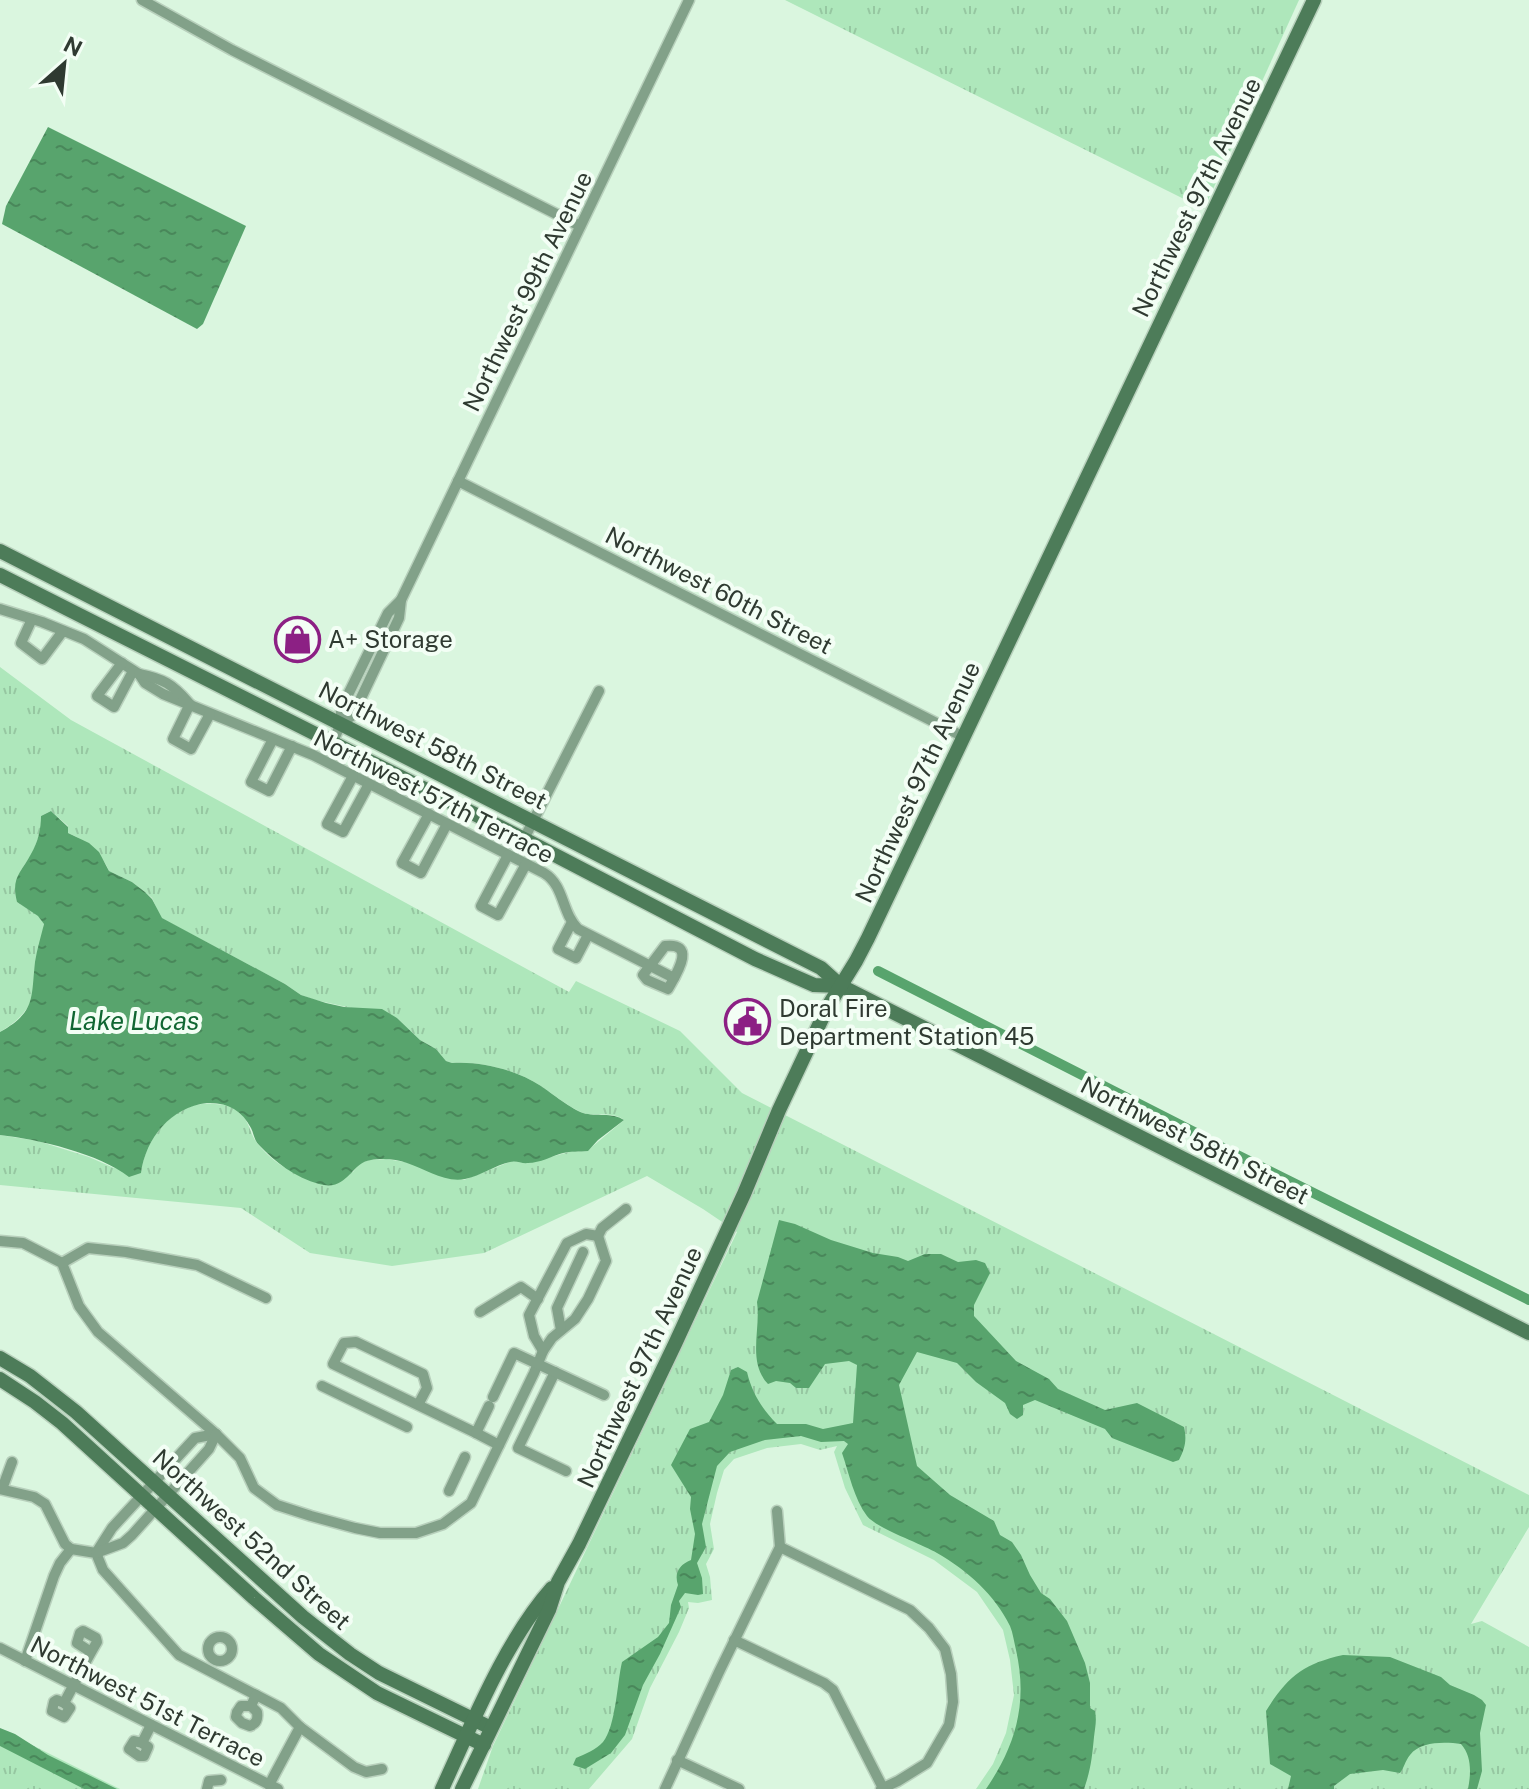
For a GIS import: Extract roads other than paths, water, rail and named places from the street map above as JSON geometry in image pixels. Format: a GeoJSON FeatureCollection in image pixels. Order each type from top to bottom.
{"type":"FeatureCollection","features":[{"type":"Feature","properties":{"kind":"street"},"geometry":{"type":"LineString","coordinates":[[142,0],[232,50],[580,226]]}},
{"type":"Feature","properties":{"kind":"street","name":"Northwest 99th Avenue"},"geometry":{"type":"LineString","coordinates":[[332,743],[341,724],[341,709],[388,613],[401,600],[689,0]]}},
{"type":"Feature","properties":{"kind":"street","name":"Northwest 97th Avenue"},"geometry":{"type":"LineString","coordinates":[[462,1789],[549,1610],[558,1582],[668,1358],[827,1008],[868,938],[1314,0]]}},
{"type":"Feature","properties":{"kind":"street","name":"Northwest 60th Street"},"geometry":{"type":"LineString","coordinates":[[458,481],[962,736]]}},
{"type":"Feature","properties":{"kind":"street","name":"Northwest 58th Street"},"geometry":{"type":"LineString","coordinates":[[0,551],[821,968],[841,986],[1529,1333]]}},
{"type":"Feature","properties":{"kind":"street","name":"Northwest 58th Street"},"geometry":{"type":"LineString","coordinates":[[0,575],[771,966],[814,985],[841,986]]}},
{"type":"Feature","properties":{"kind":"street","name":"Northwest 57th Terrace"},"geometry":{"type":"LineString","coordinates":[[0,609],[93,644],[136,672],[166,681],[190,704],[292,746],[548,875],[556,883],[572,922],[588,935],[650,966]]}},
{"type":"Feature","properties":{"kind":"street"},"geometry":{"type":"LineString","coordinates":[[32,619],[21,643],[42,659],[63,631]]}},
{"type":"Feature","properties":{"kind":"street"},"geometry":{"type":"LineString","coordinates":[[122,663],[97,696],[102,700],[114,707],[136,672]]}},
{"type":"Feature","properties":{"kind":"street"},"geometry":{"type":"LineString","coordinates":[[524,839],[599,691]]}},
{"type":"Feature","properties":{"kind":"street"},"geometry":{"type":"LineString","coordinates":[[190,704],[173,739],[191,749],[210,714]]}},
{"type":"Feature","properties":{"kind":"street"},"geometry":{"type":"LineString","coordinates":[[273,739],[251,782],[269,791],[292,746]]}},
{"type":"Feature","properties":{"kind":"street"},"geometry":{"type":"LineString","coordinates":[[353,776],[327,824],[343,832],[369,784]]}},
{"type":"Feature","properties":{"kind":"street"},"geometry":{"type":"LineString","coordinates":[[429,814],[402,863],[421,873],[447,824]]}},
{"type":"Feature","properties":{"kind":"street"},"geometry":{"type":"LineString","coordinates":[[508,855],[481,906],[498,915],[526,864]]}},
{"type":"Feature","properties":{"kind":"street"},"geometry":{"type":"LineString","coordinates":[[572,922],[558,949],[576,958],[588,935]]}},
{"type":"Feature","properties":{"kind":"street"},"geometry":{"type":"LineString","coordinates":[[665,946],[676,947],[682,952],[683,959],[668,989],[644,977],[650,966],[665,946]]}},
{"type":"Feature","properties":{"kind":"street"},"geometry":{"type":"LineString","coordinates":[[543,1351],[534,1336],[529,1315],[567,1243],[586,1234],[598,1236],[602,1228],[626,1209]]}},
{"type":"Feature","properties":{"kind":"street","name":"Northwest 52nd Street"},"geometry":{"type":"LineString","coordinates":[[216,1434],[240,1458],[254,1488],[277,1505],[380,1533],[416,1533],[443,1524],[471,1503],[543,1351],[552,1338],[575,1319],[588,1299],[606,1261],[598,1236]]}},
{"type":"Feature","properties":{"kind":"street"},"geometry":{"type":"LineString","coordinates":[[0,1241],[23,1243],[62,1263],[79,1306],[98,1332],[216,1434]]}},
{"type":"Feature","properties":{"kind":"street"},"geometry":{"type":"LineString","coordinates":[[62,1263],[88,1248],[126,1252],[197,1265],[266,1298]]}},
{"type":"Feature","properties":{"kind":"street"},"geometry":{"type":"LineString","coordinates":[[561,1330],[557,1308],[583,1252]]}},
{"type":"Feature","properties":{"kind":"street"},"geometry":{"type":"LineString","coordinates":[[480,1312],[521,1287],[538,1299]]}},
{"type":"Feature","properties":{"kind":"street"},"geometry":{"type":"LineString","coordinates":[[418,1405],[427,1388],[423,1374],[356,1342],[344,1343],[333,1364],[499,1445]]}},
{"type":"Feature","properties":{"kind":"street"},"geometry":{"type":"LineString","coordinates":[[476,1433],[514,1353],[604,1395]]}},
{"type":"Feature","properties":{"kind":"street","name":"Northwest 52nd Street"},"geometry":{"type":"LineString","coordinates":[[1,1360],[30,1376],[62,1400],[334,1643],[402,1685],[491,1728]]}},
{"type":"Feature","properties":{"kind":"street"},"geometry":{"type":"LineString","coordinates":[[555,1372],[518,1448],[566,1471]]}},
{"type":"Feature","properties":{"kind":"street","name":"Northwest 52nd Street"},"geometry":{"type":"LineString","coordinates":[[0,1379],[62,1423],[303,1641],[358,1681],[392,1701],[484,1745]]}},
{"type":"Feature","properties":{"kind":"street"},"geometry":{"type":"LineString","coordinates":[[322,1386],[407,1427]]}},
{"type":"Feature","properties":{"kind":"street"},"geometry":{"type":"LineString","coordinates":[[96,1553],[112,1528],[195,1438],[216,1434]]}},
{"type":"Feature","properties":{"kind":"street"},"geometry":{"type":"LineString","coordinates":[[12,1462],[1,1489],[34,1497],[45,1504],[65,1544],[71,1549],[96,1553],[123,1543],[209,1449],[216,1434]]}},
{"type":"Feature","properties":{"kind":"street"},"geometry":{"type":"LineString","coordinates":[[449,1491],[465,1457]]}},
{"type":"Feature","properties":{"kind":"street"},"geometry":{"type":"LineString","coordinates":[[665,1789],[780,1547],[777,1511]]}},
{"type":"Feature","properties":{"kind":"street"},"geometry":{"type":"LineString","coordinates":[[734,1640],[833,1690],[882,1788],[927,1763],[949,1725],[953,1702],[951,1674],[945,1649],[929,1628],[910,1610],[780,1547]]}},
{"type":"Feature","properties":{"kind":"street"},"geometry":{"type":"LineString","coordinates":[[25,1661],[54,1576],[71,1549]]}},
{"type":"Feature","properties":{"kind":"street"},"geometry":{"type":"LineString","coordinates":[[96,1553],[103,1570],[179,1655],[281,1708],[300,1727],[354,1767],[366,1772],[382,1769]]}},
{"type":"Feature","properties":{"kind":"street","name":"Northwest 97th Avenue"},"geometry":{"type":"LineString","coordinates":[[442,1789],[506,1656],[538,1604],[558,1582]]}},
{"type":"Feature","properties":{"kind":"street","name":"Northwest 51st Terrace"},"geometry":{"type":"LineString","coordinates":[[0,1648],[273,1787]]}},
{"type":"Feature","properties":{"kind":"street"},"geometry":{"type":"LineString","coordinates":[[64,1703],[91,1652]]}},
{"type":"Feature","properties":{"kind":"street"},"geometry":{"type":"LineString","coordinates":[[210,1672],[216,1660]]}},
{"type":"Feature","properties":{"kind":"street"},"geometry":{"type":"LineString","coordinates":[[358,1681],[368,1666]]}},
{"type":"Feature","properties":{"kind":"street"},"geometry":{"type":"LineString","coordinates":[[251,1706],[256,1695]]}},
{"type":"Feature","properties":{"kind":"street"},"geometry":{"type":"LineString","coordinates":[[142,1743],[151,1725]]}},
{"type":"Feature","properties":{"kind":"street"},"geometry":{"type":"LineString","coordinates":[[273,1787],[300,1727]]}},
{"type":"Feature","properties":{"kind":"street"},"geometry":{"type":"LineString","coordinates":[[677,1760],[739,1789]]}},
{"type":"Feature","properties":{"kind":"street"},"geometry":{"type":"LineString","coordinates":[[207,1789],[209,1781],[224,1784],[229,1764]]}},
{"type":"Feature","properties":{"kind":"water"},"geometry":{"type":"Polygon","coordinates":[[[48,127],[246,226],[203,324],[197,329],[2,224],[6,206],[48,127]]]}},
{"type":"Feature","properties":{"kind":"water","name":"Lake Lucas"},"geometry":{"type":"Polygon","coordinates":[[[51,811],[68,827],[68,833],[89,843],[99,852],[109,871],[145,892],[162,918],[301,995],[344,1007],[382,1009],[436,1049],[446,1061],[510,1071],[531,1080],[579,1111],[624,1120],[588,1151],[563,1153],[532,1163],[514,1161],[465,1179],[450,1179],[403,1162],[380,1159],[364,1162],[343,1181],[329,1185],[302,1178],[279,1163],[257,1143],[243,1116],[221,1104],[194,1106],[172,1118],[162,1126],[148,1148],[141,1173],[129,1177],[102,1161],[68,1149],[0,1135],[0,1032],[20,1018],[30,1003],[44,924],[38,916],[17,902],[16,882],[36,845],[41,816],[51,811]]]}},
{"type":"Feature","properties":{"kind":"water"},"geometry":{"type":"Polygon","coordinates":[[[779,1220],[831,1240],[908,1261],[925,1254],[941,1254],[958,1262],[976,1260],[985,1263],[990,1273],[974,1305],[974,1316],[1016,1361],[1049,1379],[1058,1389],[1105,1410],[1137,1403],[1184,1427],[1184,1448],[1179,1460],[1173,1462],[1112,1438],[1105,1429],[1035,1400],[1023,1405],[1023,1415],[1017,1419],[1010,1414],[1005,1403],[976,1382],[957,1363],[917,1352],[899,1385],[917,1466],[950,1495],[994,1521],[1000,1535],[1012,1542],[1021,1555],[1041,1593],[1050,1599],[1067,1621],[1085,1663],[1090,1683],[1090,1708],[1096,1715],[1091,1763],[1084,1789],[986,1789],[1012,1740],[1020,1706],[1019,1669],[1010,1626],[988,1594],[959,1567],[930,1549],[880,1526],[867,1516],[855,1494],[842,1453],[848,1444],[844,1441],[821,1442],[801,1436],[765,1440],[730,1452],[717,1466],[702,1524],[706,1547],[697,1563],[703,1594],[685,1593],[679,1601],[681,1607],[643,1685],[625,1735],[611,1753],[585,1769],[573,1765],[576,1758],[597,1747],[607,1735],[622,1662],[658,1637],[669,1623],[678,1585],[677,1573],[683,1564],[691,1560],[695,1534],[691,1497],[671,1465],[690,1429],[709,1422],[731,1370],[738,1367],[747,1372],[758,1400],[777,1424],[806,1424],[823,1429],[853,1423],[857,1365],[849,1361],[825,1364],[809,1388],[796,1388],[790,1383],[776,1381],[768,1384],[758,1366],[757,1302],[779,1220]]]}},
{"type":"Feature","properties":{"kind":"water"},"geometry":{"type":"Polygon","coordinates":[[[1343,1655],[1390,1657],[1441,1677],[1450,1685],[1482,1700],[1486,1705],[1480,1733],[1482,1771],[1477,1789],[1468,1789],[1470,1765],[1465,1749],[1461,1744],[1448,1743],[1427,1745],[1415,1750],[1400,1773],[1383,1770],[1350,1774],[1334,1789],[1288,1789],[1291,1776],[1270,1764],[1266,1711],[1298,1673],[1343,1655]]]}},
{"type":"Feature","properties":{"kind":"water"},"geometry":{"type":"Polygon","coordinates":[[[0,1728],[117,1789],[84,1789],[0,1746],[0,1728]]]}},
{"type":"Feature","properties":{"kind":"waterway"},"geometry":{"type":"LineString","coordinates":[[878,971],[1196,1133]]}},
{"type":"Feature","properties":{"kind":"waterway"},"geometry":{"type":"LineString","coordinates":[[1219,1146],[1529,1300]]}},
{"type":"Feature","properties":{"kind":"place","name":"A+ Storage"},"geometry":{"type":"Point","coordinates":[297,639]}},
{"type":"Feature","properties":{"kind":"place","name":"Doral Fire Department Station 45"},"geometry":{"type":"Point","coordinates":[748,1022]}}]}
